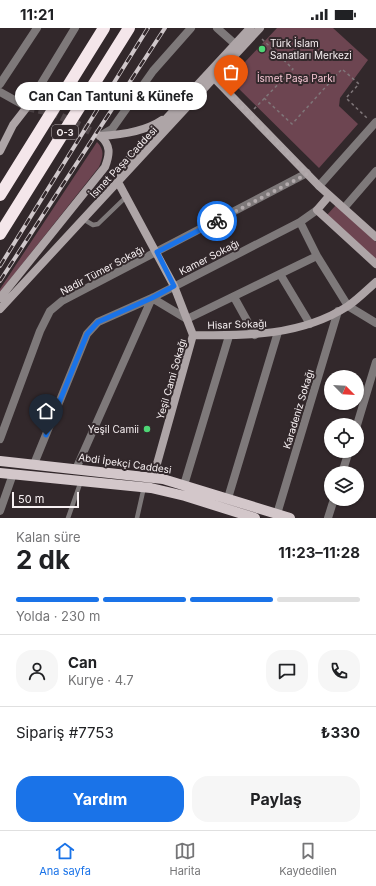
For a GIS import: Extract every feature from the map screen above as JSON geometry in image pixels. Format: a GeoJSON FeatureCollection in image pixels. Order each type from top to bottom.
{"type":"FeatureCollection","features":[{"type":"Feature","properties":{"kind":"highway","name":"O-3"},"geometry":{"type":"LineString","coordinates":[[0,196],[104,28]]}},
{"type":"Feature","properties":{"kind":"highway","name":"O-3"},"geometry":{"type":"LineString","coordinates":[[0,234],[129,28]]}},
{"type":"Feature","properties":{"kind":"main road","name":"Abdi İpekçi Caddesi"},"geometry":{"type":"LineString","coordinates":[[0,461],[76,469],[149,484],[255,518]]}},
{"type":"Feature","properties":{"kind":"main road","name":"Abdi İpekçi Caddesi"},"geometry":{"type":"LineString","coordinates":[[0,473],[82,481],[184,485],[290,518]]}},
{"type":"Feature","properties":{"kind":"street"},"geometry":{"type":"LineString","coordinates":[[0,84],[37,28]]}},
{"type":"Feature","properties":{"kind":"street"},"geometry":{"type":"LineString","coordinates":[[0,151],[2,141],[27,107],[75,28]]}},
{"type":"Feature","properties":{"kind":"street"},"geometry":{"type":"LineString","coordinates":[[100,136],[112,129],[153,71],[191,28]]}},
{"type":"Feature","properties":{"kind":"street"},"geometry":{"type":"LineString","coordinates":[[217,28],[238,46]]}},
{"type":"Feature","properties":{"kind":"street","name":"İsmet Paşa Caddesi"},"geometry":{"type":"LineString","coordinates":[[172,113],[255,29]]}},
{"type":"Feature","properties":{"kind":"street","name":"İsmet Paşa Caddesi"},"geometry":{"type":"LineString","coordinates":[[0,309],[214,78],[238,46]]}},
{"type":"Feature","properties":{"kind":"street"},"geometry":{"type":"LineString","coordinates":[[214,78],[329,196],[376,237]]}},
{"type":"Feature","properties":{"kind":"street"},"geometry":{"type":"LineString","coordinates":[[0,92],[27,107]]}},
{"type":"Feature","properties":{"kind":"street"},"geometry":{"type":"LineString","coordinates":[[100,136],[117,134],[153,125],[172,113]]}},
{"type":"Feature","properties":{"kind":"street"},"geometry":{"type":"LineString","coordinates":[[118,182],[128,160],[172,113]]}},
{"type":"Feature","properties":{"kind":"street"},"geometry":{"type":"LineString","coordinates":[[319,186],[375,123]]}},
{"type":"Feature","properties":{"kind":"street"},"geometry":{"type":"LineString","coordinates":[[0,298],[105,167],[110,153],[108,143],[100,136]]}},
{"type":"Feature","properties":{"kind":"street"},"geometry":{"type":"LineString","coordinates":[[344,208],[376,171]]}},
{"type":"Feature","properties":{"kind":"street","name":"Nadir Tümer Sokağı"},"geometry":{"type":"LineString","coordinates":[[0,439],[40,331],[50,310],[62,301],[307,174]]}},
{"type":"Feature","properties":{"kind":"street","name":"Yeşil Cami Sokağı"},"geometry":{"type":"LineString","coordinates":[[118,182],[174,286],[193,335],[149,484]]}},
{"type":"Feature","properties":{"kind":"street"},"geometry":{"type":"LineString","coordinates":[[329,196],[317,210],[376,264]]}},
{"type":"Feature","properties":{"kind":"street","name":"Kamer Sokağı"},"geometry":{"type":"LineString","coordinates":[[34,464],[87,334],[98,322],[152,298],[300,222],[317,210]]}},
{"type":"Feature","properties":{"kind":"street"},"geometry":{"type":"LineString","coordinates":[[300,222],[317,256],[348,306],[376,323]]}},
{"type":"Feature","properties":{"kind":"street"},"geometry":{"type":"LineString","coordinates":[[76,469],[152,298],[187,319],[317,256]]}},
{"type":"Feature","properties":{"kind":"street"},"geometry":{"type":"LineString","coordinates":[[280,274],[310,324]]}},
{"type":"Feature","properties":{"kind":"street","name":"Hisar Sokağı"},"geometry":{"type":"LineString","coordinates":[[193,335],[255,336],[310,324],[348,306],[376,282]]}},
{"type":"Feature","properties":{"kind":"street"},"geometry":{"type":"LineString","coordinates":[[234,297],[255,336]]}},
{"type":"Feature","properties":{"kind":"street","name":"Karadeniz Sokağı"},"geometry":{"type":"LineString","coordinates":[[277,514],[338,311]]}},
{"type":"Feature","properties":{"kind":"street"},"geometry":{"type":"LineString","coordinates":[[228,498],[278,332]]}},
{"type":"Feature","properties":{"kind":"street"},"geometry":{"type":"LineString","coordinates":[[184,485],[229,336]]}},
{"type":"Feature","properties":{"kind":"street"},"geometry":{"type":"LineString","coordinates":[[359,418],[376,362]]}},
{"type":"Feature","properties":{"kind":"street"},"geometry":{"type":"LineString","coordinates":[[0,511],[13,474]]}},
{"type":"Feature","properties":{"kind":"street"},"geometry":{"type":"LineString","coordinates":[[328,518],[332,506]]}},
{"type":"Feature","properties":{"kind":"lane"},"geometry":{"type":"LineString","coordinates":[[83,219],[92,225],[98,224],[126,197]]}},
{"type":"Feature","properties":{"kind":"lane"},"geometry":{"type":"LineString","coordinates":[[68,518],[82,481]]}},
{"type":"Feature","properties":{"kind":"lane"},"geometry":{"type":"LineString","coordinates":[[137,518],[149,484]]}},
{"type":"Feature","properties":{"kind":"path"},"geometry":{"type":"LineString","coordinates":[[249,115],[293,69],[255,29]]}},
{"type":"Feature","properties":{"kind":"path"},"geometry":{"type":"LineString","coordinates":[[264,98],[292,124],[342,69],[359,84],[346,98],[375,123]]}},
{"type":"Feature","properties":{"kind":"green space","name":"İsmet Paşa Parkı"},"geometry":{"type":"Polygon","coordinates":[[[277,28],[333,28],[368,60],[340,98],[339,106],[358,124],[319,168],[229,79],[277,28]]]}},
{"type":"Feature","properties":{"kind":"green space"},"geometry":{"type":"Polygon","coordinates":[[[97,142],[102,151],[102,160],[99,167],[0,292],[0,289],[97,142]]]}},
{"type":"Feature","properties":{"kind":"green space"},"geometry":{"type":"Polygon","coordinates":[[[336,205],[376,242],[376,261],[327,215],[336,205]]]}},
{"type":"Feature","properties":{"kind":"tunnel"},"geometry":{"type":"LineString","coordinates":[[27,107],[54,113],[100,136]]}},
{"type":"Feature","properties":{"kind":"railway"},"geometry":{"type":"LineString","coordinates":[[0,266],[148,28]]}},
{"type":"Feature","properties":{"kind":"railway"},"geometry":{"type":"LineString","coordinates":[[0,281],[165,28]]}},
{"type":"Feature","properties":{"kind":"way so far"},"geometry":{"type":"LineString","coordinates":[[217,221],[307,174],[231,96]]}},
{"type":"Feature","properties":{"kind":"place","name":"Türk İslam Sanatları Merkezi"},"geometry":{"type":"Point","coordinates":[262,49]}},
{"type":"Feature","properties":{"kind":"place","name":"Can Can Tantuni & Künefe"},"geometry":{"type":"Point","coordinates":[231,96]}},
{"type":"Feature","properties":{"kind":"place","name":"Yeşil Camii"},"geometry":{"type":"Point","coordinates":[147,429]}},
{"type":"Feature","properties":{"kind":"route"},"geometry":{"type":"LineString","coordinates":[[46,435],[87,334],[98,322],[152,298],[174,286],[157,252],[217,221]]}}]}
